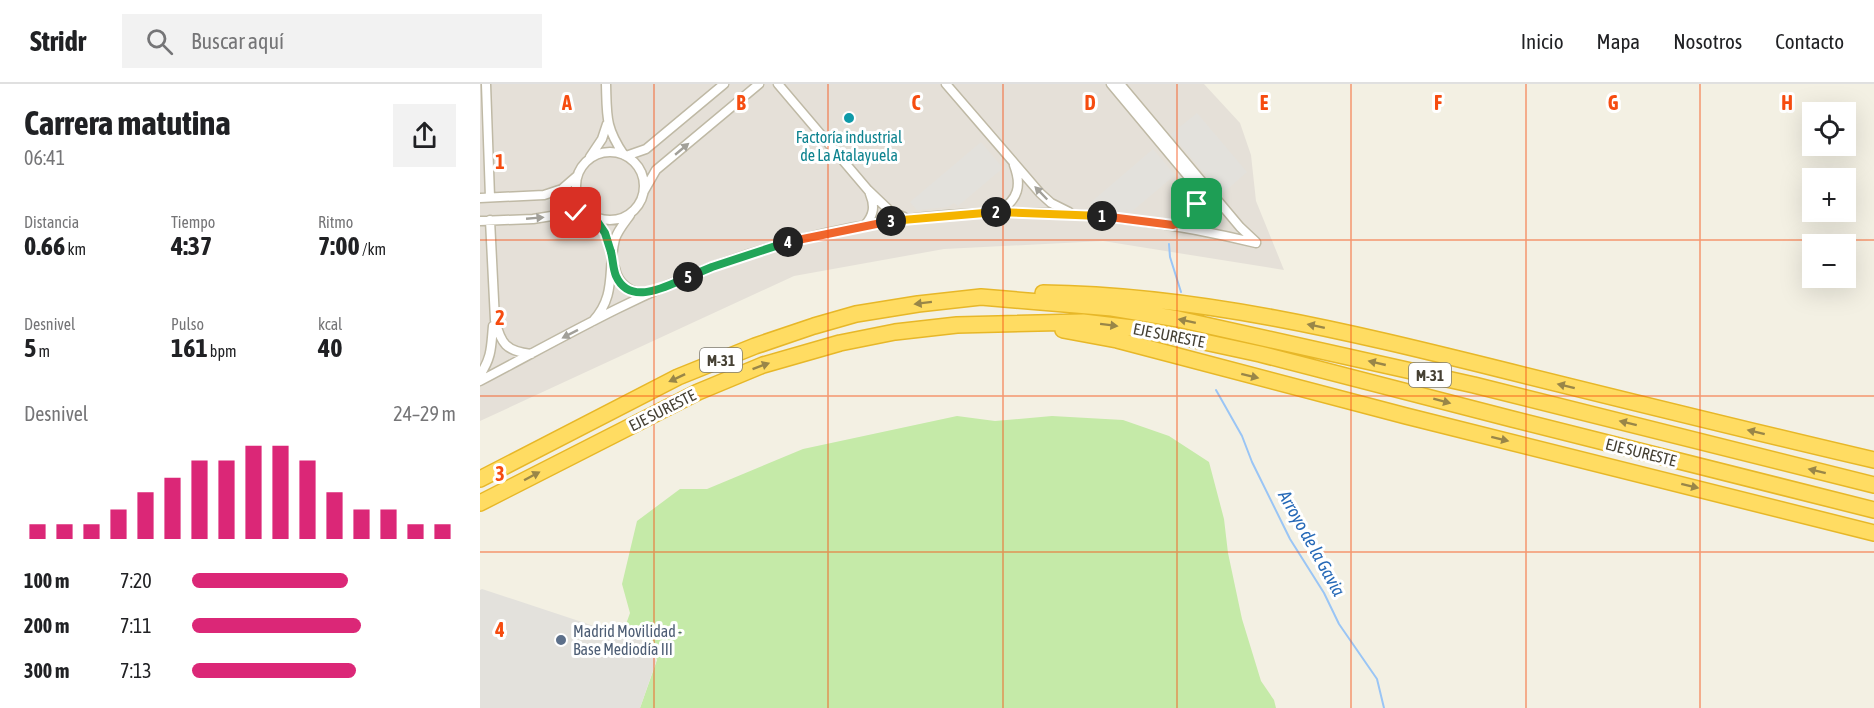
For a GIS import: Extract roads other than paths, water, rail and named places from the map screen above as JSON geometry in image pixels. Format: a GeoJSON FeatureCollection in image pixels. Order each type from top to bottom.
{"type":"FeatureCollection","features":[{"type":"Feature","properties":{"kind":"highway"},"geometry":{"type":"LineString","coordinates":[[981,297],[1022,293],[1080,293],[1250,312],[1377,339],[1874,460]]}},
{"type":"Feature","properties":{"kind":"highway","name":"EJE SURESTE"},"geometry":{"type":"LineString","coordinates":[[480,479],[678,377],[755,346],[856,314],[981,297],[1112,308],[1178,319],[1474,385],[1874,485]]}},
{"type":"Feature","properties":{"kind":"highway","name":"EJE SURESTE"},"geometry":{"type":"LineString","coordinates":[[480,503],[698,392],[763,365],[840,343],[895,332],[988,324],[1083,322],[1160,332],[1260,354],[1874,510]]}},
{"type":"Feature","properties":{"kind":"highway"},"geometry":{"type":"LineString","coordinates":[[988,324],[1076,332],[1117,340],[1406,416],[1874,533]]}},
{"type":"Feature","properties":{"kind":"street"},"geometry":{"type":"LineString","coordinates":[[486,84],[490,198]]}},
{"type":"Feature","properties":{"kind":"street"},"geometry":{"type":"LineString","coordinates":[[606,84],[608,120],[612,139],[625,156],[638,167],[644,191]]}},
{"type":"Feature","properties":{"kind":"street"},"geometry":{"type":"LineString","coordinates":[[587,162],[605,153],[625,156],[646,149],[724,84]]}},
{"type":"Feature","properties":{"kind":"street"},"geometry":{"type":"LineString","coordinates":[[590,324],[607,300],[610,291],[612,256],[616,237],[642,199],[656,170],[759,84]]}},
{"type":"Feature","properties":{"kind":"street"},"geometry":{"type":"LineString","coordinates":[[778,84],[868,190],[891,212],[908,219]]}},
{"type":"Feature","properties":{"kind":"street"},"geometry":{"type":"LineString","coordinates":[[946,84],[1044,198],[1057,207],[1073,213]]}},
{"type":"Feature","properties":{"kind":"street"},"geometry":{"type":"LineString","coordinates":[[1112,84],[1197,187],[1198,199],[1195,210],[1182,223],[1173,225]]}},
{"type":"Feature","properties":{"kind":"street"},"geometry":{"type":"LineString","coordinates":[[480,381],[652,293],[712,267],[795,239],[864,225],[1000,212],[1073,213],[1173,225],[1256,243],[1120,84]]}},
{"type":"Feature","properties":{"kind":"street"},"geometry":{"type":"LineString","coordinates":[[480,198],[535,196],[556,192],[578,176],[602,139],[608,120]]}},
{"type":"Feature","properties":{"kind":"street"},"geometry":{"type":"LineString","coordinates":[[1000,212],[1017,193],[1019,183],[1014,165]]}},
{"type":"Feature","properties":{"kind":"street"},"geometry":{"type":"LineString","coordinates":[[578,176],[578,198],[605,233],[616,275],[625,286],[636,292],[652,293]]}},
{"type":"Feature","properties":{"kind":"street"},"geometry":{"type":"LineString","coordinates":[[864,225],[874,210],[868,190]]}},
{"type":"Feature","properties":{"kind":"street"},"geometry":{"type":"LineString","coordinates":[[480,221],[533,219],[570,213],[611,220],[632,212]]}},
{"type":"Feature","properties":{"kind":"street"},"geometry":{"type":"LineString","coordinates":[[480,375],[492,348],[495,320],[490,220]]}},
{"type":"Feature","properties":{"kind":"street"},"geometry":{"type":"LineString","coordinates":[[495,320],[498,334],[505,344],[515,351],[532,354]]}},
{"type":"Feature","properties":{"kind":"waterway","name":"Arroyo de la Gavia"},"geometry":{"type":"LineString","coordinates":[[1169,244],[1170,257],[1181,292]]}},
{"type":"Feature","properties":{"kind":"waterway","name":"Arroyo de la Gavia"},"geometry":{"type":"LineString","coordinates":[[1216,390],[1242,436],[1252,462],[1290,539],[1324,593],[1339,624],[1377,679],[1384,708]]}},
{"type":"Feature","properties":{"kind":"place","name":"Factoría industrial de La Atalayuela"},"geometry":{"type":"Point","coordinates":[849,118]}},
{"type":"Feature","properties":{"kind":"place","name":"Madrid Movilidad - Base Mediodía III"},"geometry":{"type":"Point","coordinates":[561,640]}}]}
